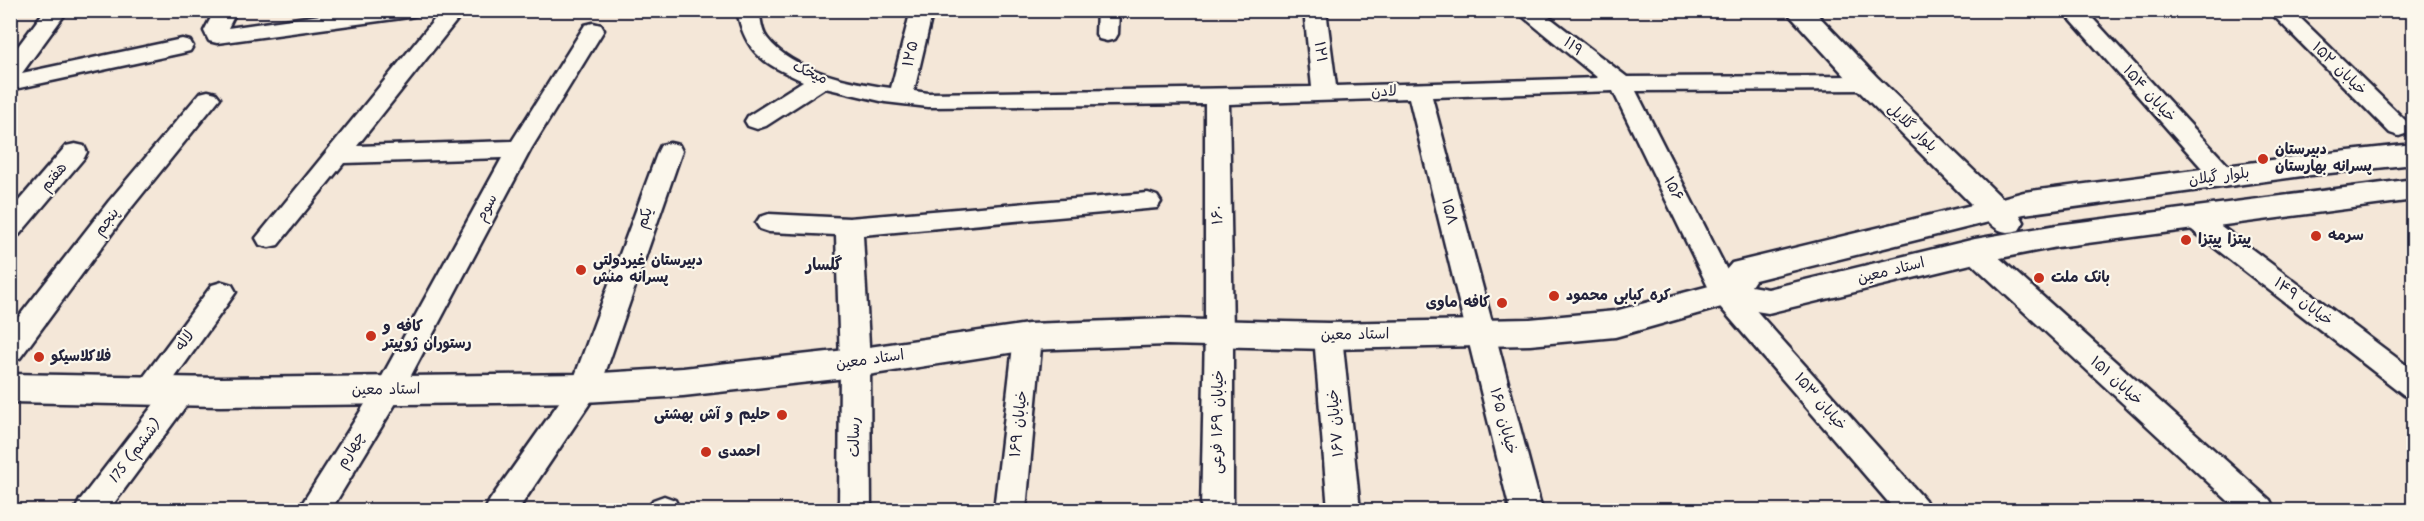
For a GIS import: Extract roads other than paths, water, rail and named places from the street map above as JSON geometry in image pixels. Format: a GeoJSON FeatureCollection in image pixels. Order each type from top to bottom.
{"type":"FeatureCollection","features":[{"type":"Feature","properties":{"kind":"main road","name":"بلوار گلایل"},"geometry":{"type":"LineString","coordinates":[[1798,10],[1868,84],[2010,206]]}},
{"type":"Feature","properties":{"kind":"main road","name":"بلوار گلایل"},"geometry":{"type":"LineString","coordinates":[[1824,10],[1969,154],[2010,206]]}},
{"type":"Feature","properties":{"kind":"main road","name":"بلوار گیلان"},"geometry":{"type":"LineString","coordinates":[[2010,206],[2302,166],[2406,141]]}},
{"type":"Feature","properties":{"kind":"main road"},"geometry":{"type":"LineString","coordinates":[[1725,294],[1744,271],[2010,206],[2043,239],[2192,217],[2414,189]]}},
{"type":"Feature","properties":{"kind":"main road","name":"استاد معین"},"geometry":{"type":"LineString","coordinates":[[10,388],[165,391],[585,388],[683,382],[855,363],[1028,337],[1219,333],[1328,336],[1530,332],[1615,324],[1725,294],[1768,302],[1975,251],[2043,239]]}},
{"type":"Feature","properties":{"kind":"street"},"geometry":{"type":"LineString","coordinates":[[10,73],[57,10]]}},
{"type":"Feature","properties":{"kind":"street"},"geometry":{"type":"LineString","coordinates":[[226,10],[215,31],[217,36],[348,14],[409,10]]}},
{"type":"Feature","properties":{"kind":"street"},"geometry":{"type":"LineString","coordinates":[[269,238],[454,10]]}},
{"type":"Feature","properties":{"kind":"street","name":"میخک"},"geometry":{"type":"LineString","coordinates":[[748,10],[755,40],[774,57],[820,81],[901,97]]}},
{"type":"Feature","properties":{"kind":"street","name":"۱۲۵"},"geometry":{"type":"LineString","coordinates":[[901,97],[922,10]]}},
{"type":"Feature","properties":{"kind":"street"},"geometry":{"type":"LineString","coordinates":[[1107,34],[1108,10]]}},
{"type":"Feature","properties":{"kind":"street","name":"۱۲۱"},"geometry":{"type":"LineString","coordinates":[[1314,10],[1325,94]]}},
{"type":"Feature","properties":{"kind":"street","name":"۱۱۹"},"geometry":{"type":"LineString","coordinates":[[1526,10],[1621,84]]}},
{"type":"Feature","properties":{"kind":"street","name":"خیابان ۱۵۴"},"geometry":{"type":"LineString","coordinates":[[2073,10],[2225,178]]}},
{"type":"Feature","properties":{"kind":"street","name":"خیابان ۱۵۲"},"geometry":{"type":"LineString","coordinates":[[2279,10],[2406,141]]}},
{"type":"Feature","properties":{"kind":"street","name":"سوم"},"geometry":{"type":"LineString","coordinates":[[389,390],[519,149],[593,30]]}},
{"type":"Feature","properties":{"kind":"street"},"geometry":{"type":"LineString","coordinates":[[10,83],[108,60],[182,46]]}},
{"type":"Feature","properties":{"kind":"street"},"geometry":{"type":"LineString","coordinates":[[757,120],[820,81]]}},
{"type":"Feature","properties":{"kind":"street","name":"لادن"},"geometry":{"type":"LineString","coordinates":[[901,97],[928,100],[1217,97],[1621,84],[1868,84]]}},
{"type":"Feature","properties":{"kind":"street","name":"۱۵۶"},"geometry":{"type":"LineString","coordinates":[[1621,84],[1725,294]]}},
{"type":"Feature","properties":{"kind":"street","name":"۱۵۸"},"geometry":{"type":"LineString","coordinates":[[1419,91],[1480,332]]}},
{"type":"Feature","properties":{"kind":"street","name":"۱۶۰"},"geometry":{"type":"LineString","coordinates":[[1217,97],[1219,333]]}},
{"type":"Feature","properties":{"kind":"street","name":"پنجم"},"geometry":{"type":"LineString","coordinates":[[10,350],[118,207],[208,98]]}},
{"type":"Feature","properties":{"kind":"street"},"geometry":{"type":"LineString","coordinates":[[337,155],[519,149]]}},
{"type":"Feature","properties":{"kind":"street","name":"یکم"},"geometry":{"type":"LineString","coordinates":[[501,510],[585,388],[670,151]]}},
{"type":"Feature","properties":{"kind":"street","name":"هفتم"},"geometry":{"type":"LineString","coordinates":[[11,228],[75,152]]}},
{"type":"Feature","properties":{"kind":"street"},"geometry":{"type":"LineString","coordinates":[[769,223],[849,227],[1148,202]]}},
{"type":"Feature","properties":{"kind":"street","name":"خیابان ۱۴۹"},"geometry":{"type":"LineString","coordinates":[[2192,217],[2414,387]]}},
{"type":"Feature","properties":{"kind":"street","name":"رسالت"},"geometry":{"type":"LineString","coordinates":[[849,227],[855,363],[855,510]]}},
{"type":"Feature","properties":{"kind":"street","name":"خیابان ۱۵۱"},"geometry":{"type":"LineString","coordinates":[[1975,251],[2259,510]]}},
{"type":"Feature","properties":{"kind":"street","name":"لاله"},"geometry":{"type":"LineString","coordinates":[[165,391],[222,292]]}},
{"type":"Feature","properties":{"kind":"street","name":"خیابان ۱۵۳"},"geometry":{"type":"LineString","coordinates":[[1725,294],[1914,510]]}},
{"type":"Feature","properties":{"kind":"street","name":"خیابان ۱۶۵"},"geometry":{"type":"LineString","coordinates":[[1480,332],[1526,510]]}},
{"type":"Feature","properties":{"kind":"street","name":"خیابان ۱۶۹ فرعی"},"geometry":{"type":"LineString","coordinates":[[1217,510],[1219,333]]}},
{"type":"Feature","properties":{"kind":"street","name":"خیابان ۱۶۷"},"geometry":{"type":"LineString","coordinates":[[1328,336],[1344,510]]}},
{"type":"Feature","properties":{"kind":"street","name":"خیابان ۱۶۹"},"geometry":{"type":"LineString","coordinates":[[1010,510],[1028,337]]}},
{"type":"Feature","properties":{"kind":"street","name":"چهارم"},"geometry":{"type":"LineString","coordinates":[[314,510],[389,390]]}},
{"type":"Feature","properties":{"kind":"street","name":"175 (ششم)"},"geometry":{"type":"LineString","coordinates":[[91,510],[165,391]]}},
{"type":"Feature","properties":{"kind":"place","name":"دبیرستان پسرانه بهارستان"},"geometry":{"type":"Point","coordinates":[2263,159]}},
{"type":"Feature","properties":{"kind":"place","name":"سرمه"},"geometry":{"type":"Point","coordinates":[2316,236]}},
{"type":"Feature","properties":{"kind":"place","name":"پیتزا پیتزا"},"geometry":{"type":"Point","coordinates":[2186,240]}},
{"type":"Feature","properties":{"kind":"place","name":"دبیرستان غیردولتی پسرانه منش"},"geometry":{"type":"Point","coordinates":[581,270]}},
{"type":"Feature","properties":{"kind":"place","name":"بانک ملت"},"geometry":{"type":"Point","coordinates":[2039,278]}},
{"type":"Feature","properties":{"kind":"place","name":"کره کبابی محمود"},"geometry":{"type":"Point","coordinates":[1554,296]}},
{"type":"Feature","properties":{"kind":"place","name":"کافه ماوی"},"geometry":{"type":"Point","coordinates":[1502,303]}},
{"type":"Feature","properties":{"kind":"place","name":"کافه و رستوران ژوپیتر"},"geometry":{"type":"Point","coordinates":[371,336]}},
{"type":"Feature","properties":{"kind":"place","name":"فلاکلاسیکو"},"geometry":{"type":"Point","coordinates":[39,357]}},
{"type":"Feature","properties":{"kind":"place","name":"حلیم و آش بهشتی"},"geometry":{"type":"Point","coordinates":[782,415]}},
{"type":"Feature","properties":{"kind":"place","name":"احمدی"},"geometry":{"type":"Point","coordinates":[706,452]}},
{"type":"Feature","properties":{"kind":"district","name":"گلسار"},"geometry":{"type":"Point","coordinates":[824,265]}}]}
